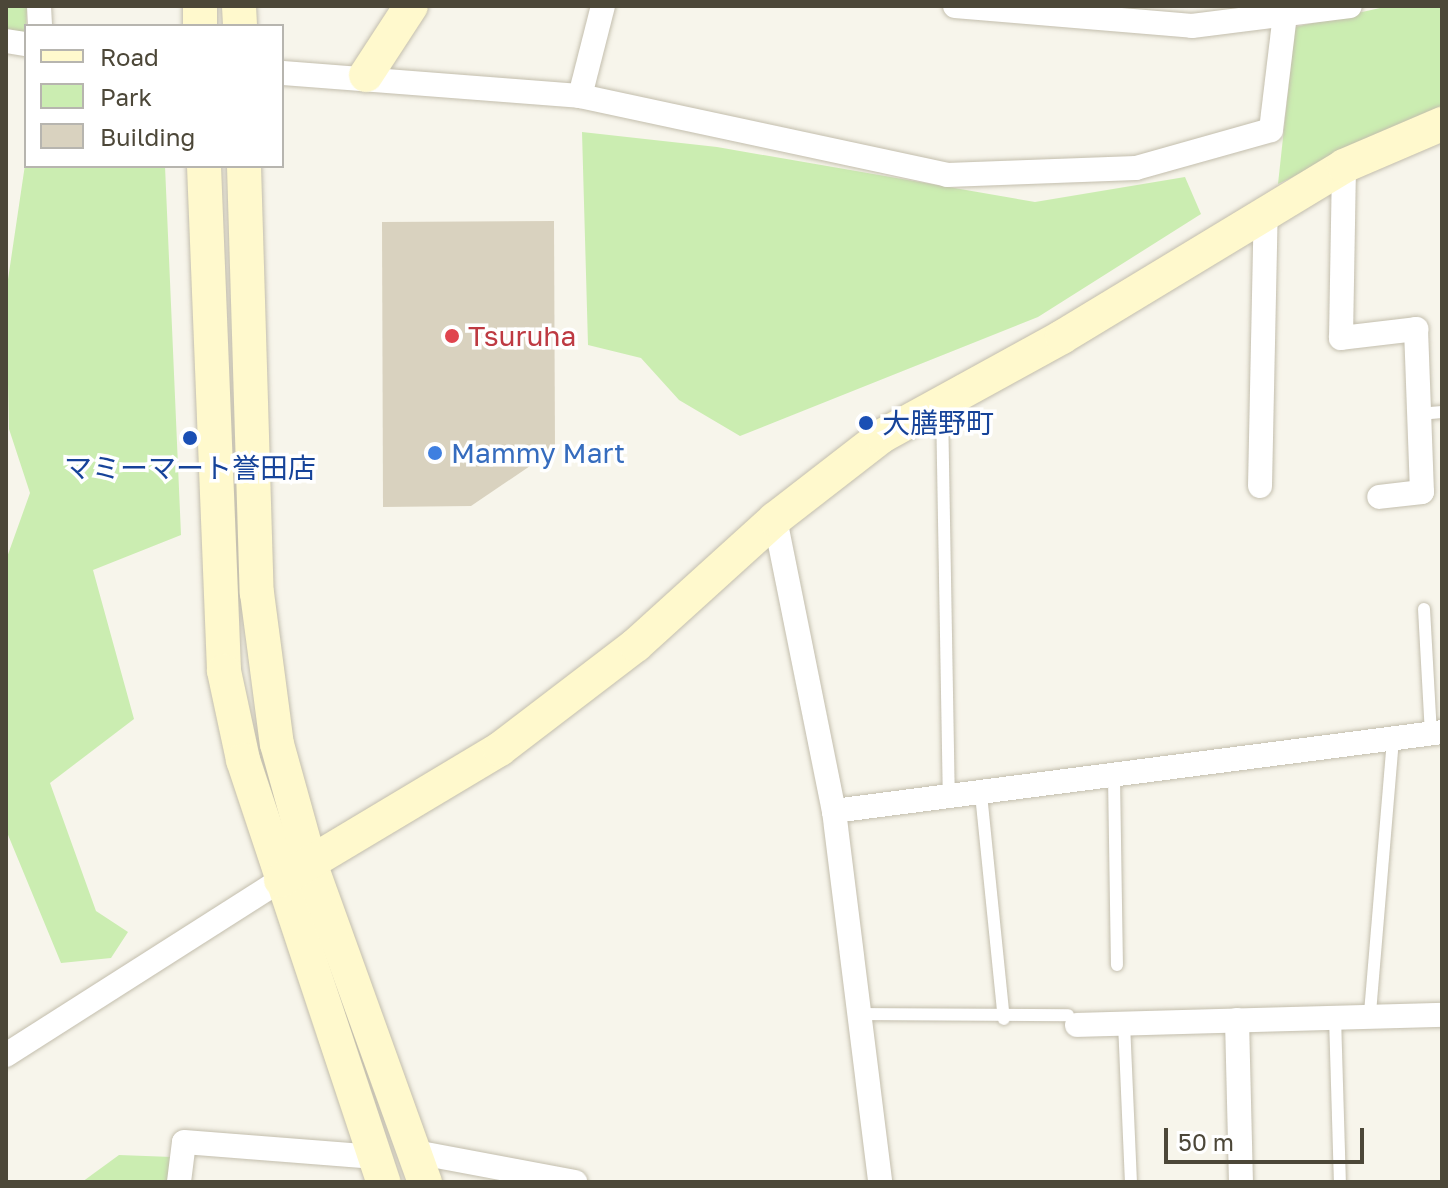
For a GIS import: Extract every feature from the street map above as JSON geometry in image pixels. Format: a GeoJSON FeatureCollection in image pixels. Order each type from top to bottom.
{"type":"FeatureCollection","features":[{"type":"Feature","properties":{"kind":"street"},"geometry":{"type":"LineString","coordinates":[[366,75],[411,6]]}},
{"type":"Feature","properties":{"kind":"street"},"geometry":{"type":"LineString","coordinates":[[580,96],[603,6]]}},
{"type":"Feature","properties":{"kind":"street"},"geometry":{"type":"LineString","coordinates":[[955,6],[1118,24],[1350,6]]}},
{"type":"Feature","properties":{"kind":"street"},"geometry":{"type":"LineString","coordinates":[[284,73],[366,75],[580,96],[947,175],[1136,168],[1271,130],[1285,12]]}},
{"type":"Feature","properties":{"kind":"street"},"geometry":{"type":"LineString","coordinates":[[6,1055],[296,872],[500,749],[636,645],[775,519],[882,436],[1266,209],[1344,166],[1442,124]]}},
{"type":"Feature","properties":{"kind":"street"},"geometry":{"type":"LineString","coordinates":[[1344,166],[1341,338],[1416,329],[1430,413],[1422,492],[1379,497]]}},
{"type":"Feature","properties":{"kind":"street"},"geometry":{"type":"LineString","coordinates":[[204,168],[224,671],[296,872],[420,1167],[575,1182]]}},
{"type":"Feature","properties":{"kind":"street"},"geometry":{"type":"LineString","coordinates":[[179,1182],[184,1142],[379,1169],[296,872],[263,658],[244,168]]}},
{"type":"Feature","properties":{"kind":"street"},"geometry":{"type":"LineString","coordinates":[[1260,486],[1266,209]]}},
{"type":"Feature","properties":{"kind":"street"},"geometry":{"type":"LineString","coordinates":[[775,519],[834,811],[880,1182]]}},
{"type":"Feature","properties":{"kind":"street"},"geometry":{"type":"LineString","coordinates":[[834,811],[1437,733]]}},
{"type":"Feature","properties":{"kind":"street"},"geometry":{"type":"LineString","coordinates":[[1072,1020],[1124,1023],[1335,1017],[1370,1013],[1442,1015]]}},
{"type":"Feature","properties":{"kind":"street"},"geometry":{"type":"LineString","coordinates":[[1237,1020],[1241,1182]]}},
{"type":"Feature","properties":{"kind":"lane"},"geometry":{"type":"LineString","coordinates":[[942,403],[949,798]]}},
{"type":"Feature","properties":{"kind":"lane"},"geometry":{"type":"LineString","coordinates":[[1424,609],[1437,733]]}},
{"type":"Feature","properties":{"kind":"lane"},"geometry":{"type":"LineString","coordinates":[[1370,1013],[1393,740]]}},
{"type":"Feature","properties":{"kind":"lane"},"geometry":{"type":"LineString","coordinates":[[1114,777],[1117,965]]}},
{"type":"Feature","properties":{"kind":"lane"},"geometry":{"type":"LineString","coordinates":[[981,794],[1004,1019]]}},
{"type":"Feature","properties":{"kind":"lane"},"geometry":{"type":"LineString","coordinates":[[859,1014],[1072,1020]]}},
{"type":"Feature","properties":{"kind":"lane"},"geometry":{"type":"LineString","coordinates":[[1335,1017],[1340,1182]]}},
{"type":"Feature","properties":{"kind":"lane"},"geometry":{"type":"LineString","coordinates":[[1124,1023],[1131,1182]]}},
{"type":"Feature","properties":{"kind":"green space"},"geometry":{"type":"Polygon","coordinates":[[[6,6],[27,6],[24,33],[6,29],[6,6]]]}},
{"type":"Feature","properties":{"kind":"green space"},"geometry":{"type":"Polygon","coordinates":[[[1389,6],[1442,6],[1442,107],[1278,184],[1295,27],[1389,6]]]}},
{"type":"Feature","properties":{"kind":"green space"},"geometry":{"type":"Polygon","coordinates":[[[582,132],[717,147],[1035,202],[1185,177],[1201,214],[1038,317],[740,436],[679,400],[641,358],[588,345],[582,132]]]}},
{"type":"Feature","properties":{"kind":"green space"},"geometry":{"type":"Polygon","coordinates":[[[25,168],[165,168],[181,535],[93,570],[134,719],[50,783],[96,911],[128,932],[111,958],[61,963],[6,830],[6,560],[30,493],[9,429],[6,293],[25,168]]]}},
{"type":"Feature","properties":{"kind":"green space"},"geometry":{"type":"Polygon","coordinates":[[[119,1155],[172,1157],[169,1182],[82,1182],[119,1155]]]}},
{"type":"Feature","properties":{"kind":"building"},"geometry":{"type":"Polygon","coordinates":[[[554,221],[555,449],[471,506],[383,507],[382,222],[554,221]]]}},
{"type":"Feature","properties":{"kind":"place","name":"Tsuruha"},"geometry":{"type":"Point","coordinates":[452,336]}},
{"type":"Feature","properties":{"kind":"place","name":"大膳野町"},"geometry":{"type":"Point","coordinates":[866,423]}},
{"type":"Feature","properties":{"kind":"place","name":"マミーマート誉田店"},"geometry":{"type":"Point","coordinates":[190,438]}},
{"type":"Feature","properties":{"kind":"place","name":"Mammy Mart"},"geometry":{"type":"Point","coordinates":[435,453]}}]}
